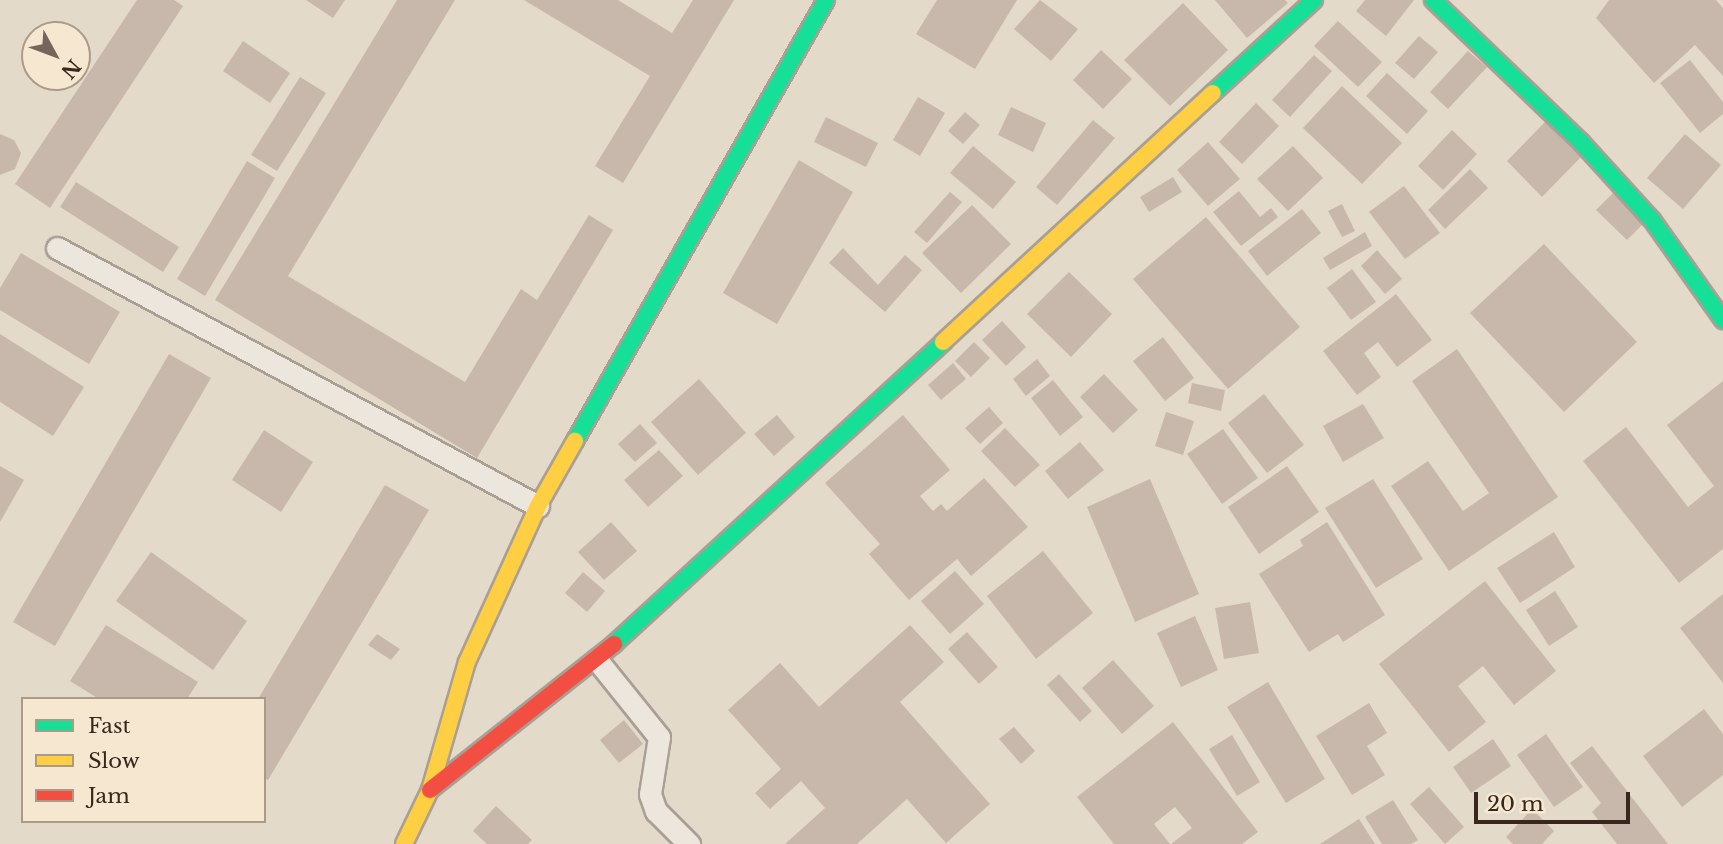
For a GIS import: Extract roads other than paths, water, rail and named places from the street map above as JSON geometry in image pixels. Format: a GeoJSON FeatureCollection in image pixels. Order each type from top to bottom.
{"type":"FeatureCollection","features":[{"type":"Feature","properties":{"kind":"street"},"geometry":{"type":"LineString","coordinates":[[430,790],[597,660],[1314,0]]}},
{"type":"Feature","properties":{"kind":"street"},"geometry":{"type":"LineString","coordinates":[[1433,0],[1581,142],[1652,220],[1723,320]]}},
{"type":"Feature","properties":{"kind":"street"},"geometry":{"type":"LineString","coordinates":[[404,844],[430,790],[467,662],[538,506],[818,3]]}},
{"type":"Feature","properties":{"kind":"lane"},"geometry":{"type":"LineString","coordinates":[[57,248],[538,506]]}},
{"type":"Feature","properties":{"kind":"lane"},"geometry":{"type":"LineString","coordinates":[[597,660],[659,737],[650,794],[656,811],[690,844]]}}]}
